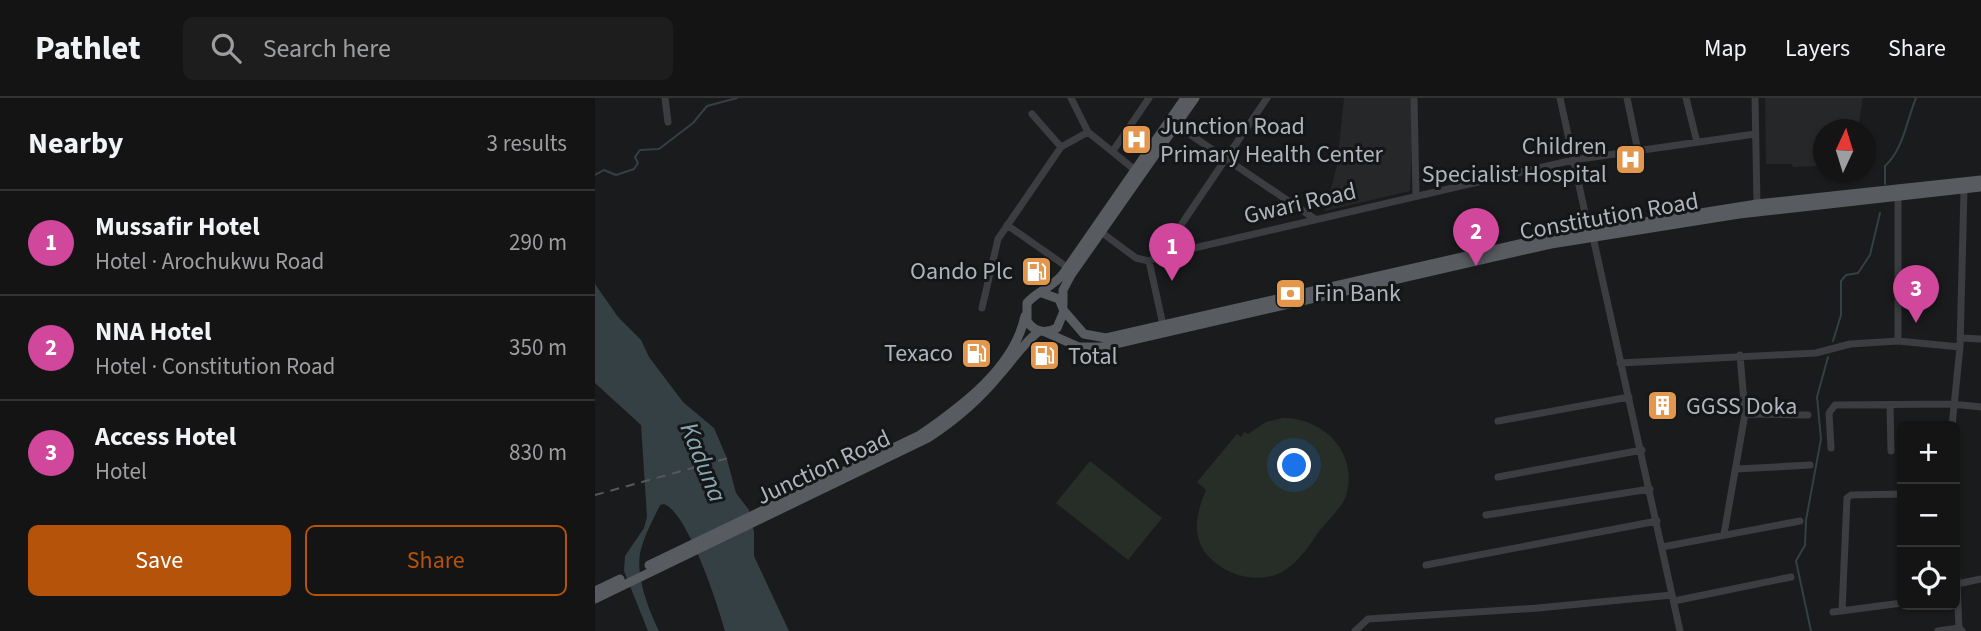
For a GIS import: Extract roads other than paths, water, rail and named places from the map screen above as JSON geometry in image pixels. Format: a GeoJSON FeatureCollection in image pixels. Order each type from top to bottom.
{"type":"FeatureCollection","features":[{"type":"Feature","properties":{"kind":"main road"},"geometry":{"type":"LineString","coordinates":[[1185,98],[1067,267],[1053,285],[1027,303],[1025,316],[1030,326],[1042,332],[1061,323],[1067,282],[1195,98]]}},
{"type":"Feature","properties":{"kind":"main road","name":"Constitution Road"},"geometry":{"type":"LineString","coordinates":[[1064,308],[1078,329],[1098,338],[1591,234],[1757,204],[1887,194],[1981,180]]}},
{"type":"Feature","properties":{"kind":"main road","name":"Constitution Road"},"geometry":{"type":"LineString","coordinates":[[1887,194],[1898,196],[1981,187]]}},
{"type":"Feature","properties":{"kind":"main road","name":"Constitution Road"},"geometry":{"type":"LineString","coordinates":[[1591,234],[1875,195]]}},
{"type":"Feature","properties":{"kind":"main road"},"geometry":{"type":"LineString","coordinates":[[1042,293],[1054,295],[1064,308]]}},
{"type":"Feature","properties":{"kind":"main road","name":"Constitution Road"},"geometry":{"type":"LineString","coordinates":[[1042,332],[1079,346],[1102,347],[1289,299]]}},
{"type":"Feature","properties":{"kind":"main road","name":"Junction Road"},"geometry":{"type":"LineString","coordinates":[[595,591],[616,584],[770,510],[909,440],[958,407],[1008,355],[1020,335],[1025,316]]}},
{"type":"Feature","properties":{"kind":"main road","name":"Junction Road"},"geometry":{"type":"LineString","coordinates":[[770,510],[902,452],[947,426],[987,390],[1023,346],[1042,332]]}},
{"type":"Feature","properties":{"kind":"main road","name":"Junction Road"},"geometry":{"type":"LineString","coordinates":[[595,599],[616,584]]}},
{"type":"Feature","properties":{"kind":"street"},"geometry":{"type":"LineString","coordinates":[[664,98],[669,122]]}},
{"type":"Feature","properties":{"kind":"street"},"geometry":{"type":"LineString","coordinates":[[1113,151],[1149,98]]}},
{"type":"Feature","properties":{"kind":"street","name":"Gwari Road"},"geometry":{"type":"LineString","coordinates":[[1160,256],[1267,98]]}},
{"type":"Feature","properties":{"kind":"street"},"geometry":{"type":"LineString","coordinates":[[1414,98],[1416,196]]}},
{"type":"Feature","properties":{"kind":"street"},"geometry":{"type":"LineString","coordinates":[[1560,98],[1680,631]]}},
{"type":"Feature","properties":{"kind":"street"},"geometry":{"type":"LineString","coordinates":[[1626,98],[1637,151]]}},
{"type":"Feature","properties":{"kind":"street"},"geometry":{"type":"LineString","coordinates":[[1686,98],[1697,142]]}},
{"type":"Feature","properties":{"kind":"street"},"geometry":{"type":"LineString","coordinates":[[1755,98],[1757,204]]}},
{"type":"Feature","properties":{"kind":"street"},"geometry":{"type":"LineString","coordinates":[[1074,100],[1088,132],[1135,170]]}},
{"type":"Feature","properties":{"kind":"street"},"geometry":{"type":"LineString","coordinates":[[1032,114],[1061,147]]}},
{"type":"Feature","properties":{"kind":"street"},"geometry":{"type":"LineString","coordinates":[[1176,125],[1315,219]]}},
{"type":"Feature","properties":{"kind":"street"},"geometry":{"type":"LineString","coordinates":[[982,308],[998,239],[1061,147],[1088,132]]}},
{"type":"Feature","properties":{"kind":"street","name":"Gwari Road"},"geometry":{"type":"LineString","coordinates":[[1149,261],[1160,256],[1315,219],[1573,160],[1755,134]]}},
{"type":"Feature","properties":{"kind":"street"},"geometry":{"type":"LineString","coordinates":[[1952,421],[1961,342],[1964,190]]}},
{"type":"Feature","properties":{"kind":"street"},"geometry":{"type":"LineString","coordinates":[[1898,196],[1898,341]]}},
{"type":"Feature","properties":{"kind":"street"},"geometry":{"type":"LineString","coordinates":[[1007,226],[1067,267]]}},
{"type":"Feature","properties":{"kind":"street"},"geometry":{"type":"LineString","coordinates":[[1101,232],[1136,258],[1149,261],[1163,325]]}},
{"type":"Feature","properties":{"kind":"street"},"geometry":{"type":"LineString","coordinates":[[1620,363],[1816,353],[1850,344],[1898,341],[1961,342],[1981,339]]}},
{"type":"Feature","properties":{"kind":"street"},"geometry":{"type":"LineString","coordinates":[[1724,534],[1745,415],[1740,355]]}},
{"type":"Feature","properties":{"kind":"street"},"geometry":{"type":"LineString","coordinates":[[1498,421],[1629,397]]}},
{"type":"Feature","properties":{"kind":"street"},"geometry":{"type":"LineString","coordinates":[[1831,448],[1831,407],[1952,404],[1981,407]]}},
{"type":"Feature","properties":{"kind":"street"},"geometry":{"type":"LineString","coordinates":[[1889,405],[1891,451]]}},
{"type":"Feature","properties":{"kind":"street"},"geometry":{"type":"LineString","coordinates":[[1745,415],[1808,415]]}},
{"type":"Feature","properties":{"kind":"street"},"geometry":{"type":"LineString","coordinates":[[1499,477],[1641,450]]}},
{"type":"Feature","properties":{"kind":"street"},"geometry":{"type":"LineString","coordinates":[[1737,469],[1810,465]]}},
{"type":"Feature","properties":{"kind":"street"},"geometry":{"type":"LineString","coordinates":[[1486,515],[1650,489]]}},
{"type":"Feature","properties":{"kind":"street"},"geometry":{"type":"LineString","coordinates":[[1897,494],[1851,495],[1847,498],[1837,611],[1897,604]]}},
{"type":"Feature","properties":{"kind":"street"},"geometry":{"type":"LineString","coordinates":[[1426,565],[1657,521]]}},
{"type":"Feature","properties":{"kind":"street"},"geometry":{"type":"LineString","coordinates":[[1662,547],[1800,521]]}},
{"type":"Feature","properties":{"kind":"street"},"geometry":{"type":"LineString","coordinates":[[1355,631],[1368,619],[1673,598],[1791,577]]}},
{"type":"Feature","properties":{"kind":"street"},"geometry":{"type":"LineString","coordinates":[[1960,583],[1981,579]]}},
{"type":"Feature","properties":{"kind":"street"},"geometry":{"type":"LineString","coordinates":[[1938,631],[1961,629],[1958,610]]}},
{"type":"Feature","properties":{"kind":"water","name":"Kaduna"},"geometry":{"type":"Polygon","coordinates":[[[595,284],[618,317],[641,340],[649,357],[683,402],[714,428],[726,456],[736,493],[749,510],[754,532],[754,556],[789,631],[725,631],[692,541],[683,524],[664,504],[660,505],[650,525],[640,556],[643,589],[659,631],[648,631],[624,571],[625,556],[644,528],[647,517],[641,425],[595,383],[595,284]]]}},
{"type":"Feature","properties":{"kind":"waterway"},"geometry":{"type":"LineString","coordinates":[[595,175],[604,170],[616,175],[634,169],[638,163],[635,157],[640,150],[659,149],[693,123],[707,106],[737,98]]}},
{"type":"Feature","properties":{"kind":"waterway"},"geometry":{"type":"LineString","coordinates":[[1885,184],[1885,166],[1901,143],[1916,98]]}},
{"type":"Feature","properties":{"kind":"waterway"},"geometry":{"type":"LineString","coordinates":[[1833,341],[1841,315],[1841,281],[1846,275],[1858,273],[1870,255],[1880,213]]}},
{"type":"Feature","properties":{"kind":"waterway"},"geometry":{"type":"LineString","coordinates":[[1811,631],[1796,561],[1805,545],[1806,520],[1821,439],[1817,397],[1828,357]]}},
{"type":"Feature","properties":{"kind":"railway"},"geometry":{"type":"LineString","coordinates":[[595,495],[732,457]]}},
{"type":"Feature","properties":{"kind":"place","name":"Junction Road Primary Health Center"},"geometry":{"type":"Point","coordinates":[1137,140]}},
{"type":"Feature","properties":{"kind":"place","name":"Children Specialist Hospital"},"geometry":{"type":"Point","coordinates":[1630,160]}},
{"type":"Feature","properties":{"kind":"place","name":"NNA Hotel"},"geometry":{"type":"Point","coordinates":[1476,266]}},
{"type":"Feature","properties":{"kind":"place","name":"Oando Plc"},"geometry":{"type":"Point","coordinates":[1036,271]}},
{"type":"Feature","properties":{"kind":"place","name":"Mussafir Hotel"},"geometry":{"type":"Point","coordinates":[1172,281]}},
{"type":"Feature","properties":{"kind":"place","name":"Fin Bank"},"geometry":{"type":"Point","coordinates":[1291,293]}},
{"type":"Feature","properties":{"kind":"place","name":"Access Hotel"},"geometry":{"type":"Point","coordinates":[1916,323]}},
{"type":"Feature","properties":{"kind":"place","name":"Texaco"},"geometry":{"type":"Point","coordinates":[976,353]}},
{"type":"Feature","properties":{"kind":"place","name":"Total"},"geometry":{"type":"Point","coordinates":[1045,356]}},
{"type":"Feature","properties":{"kind":"place","name":"GGSS Doka"},"geometry":{"type":"Point","coordinates":[1663,406]}}]}
